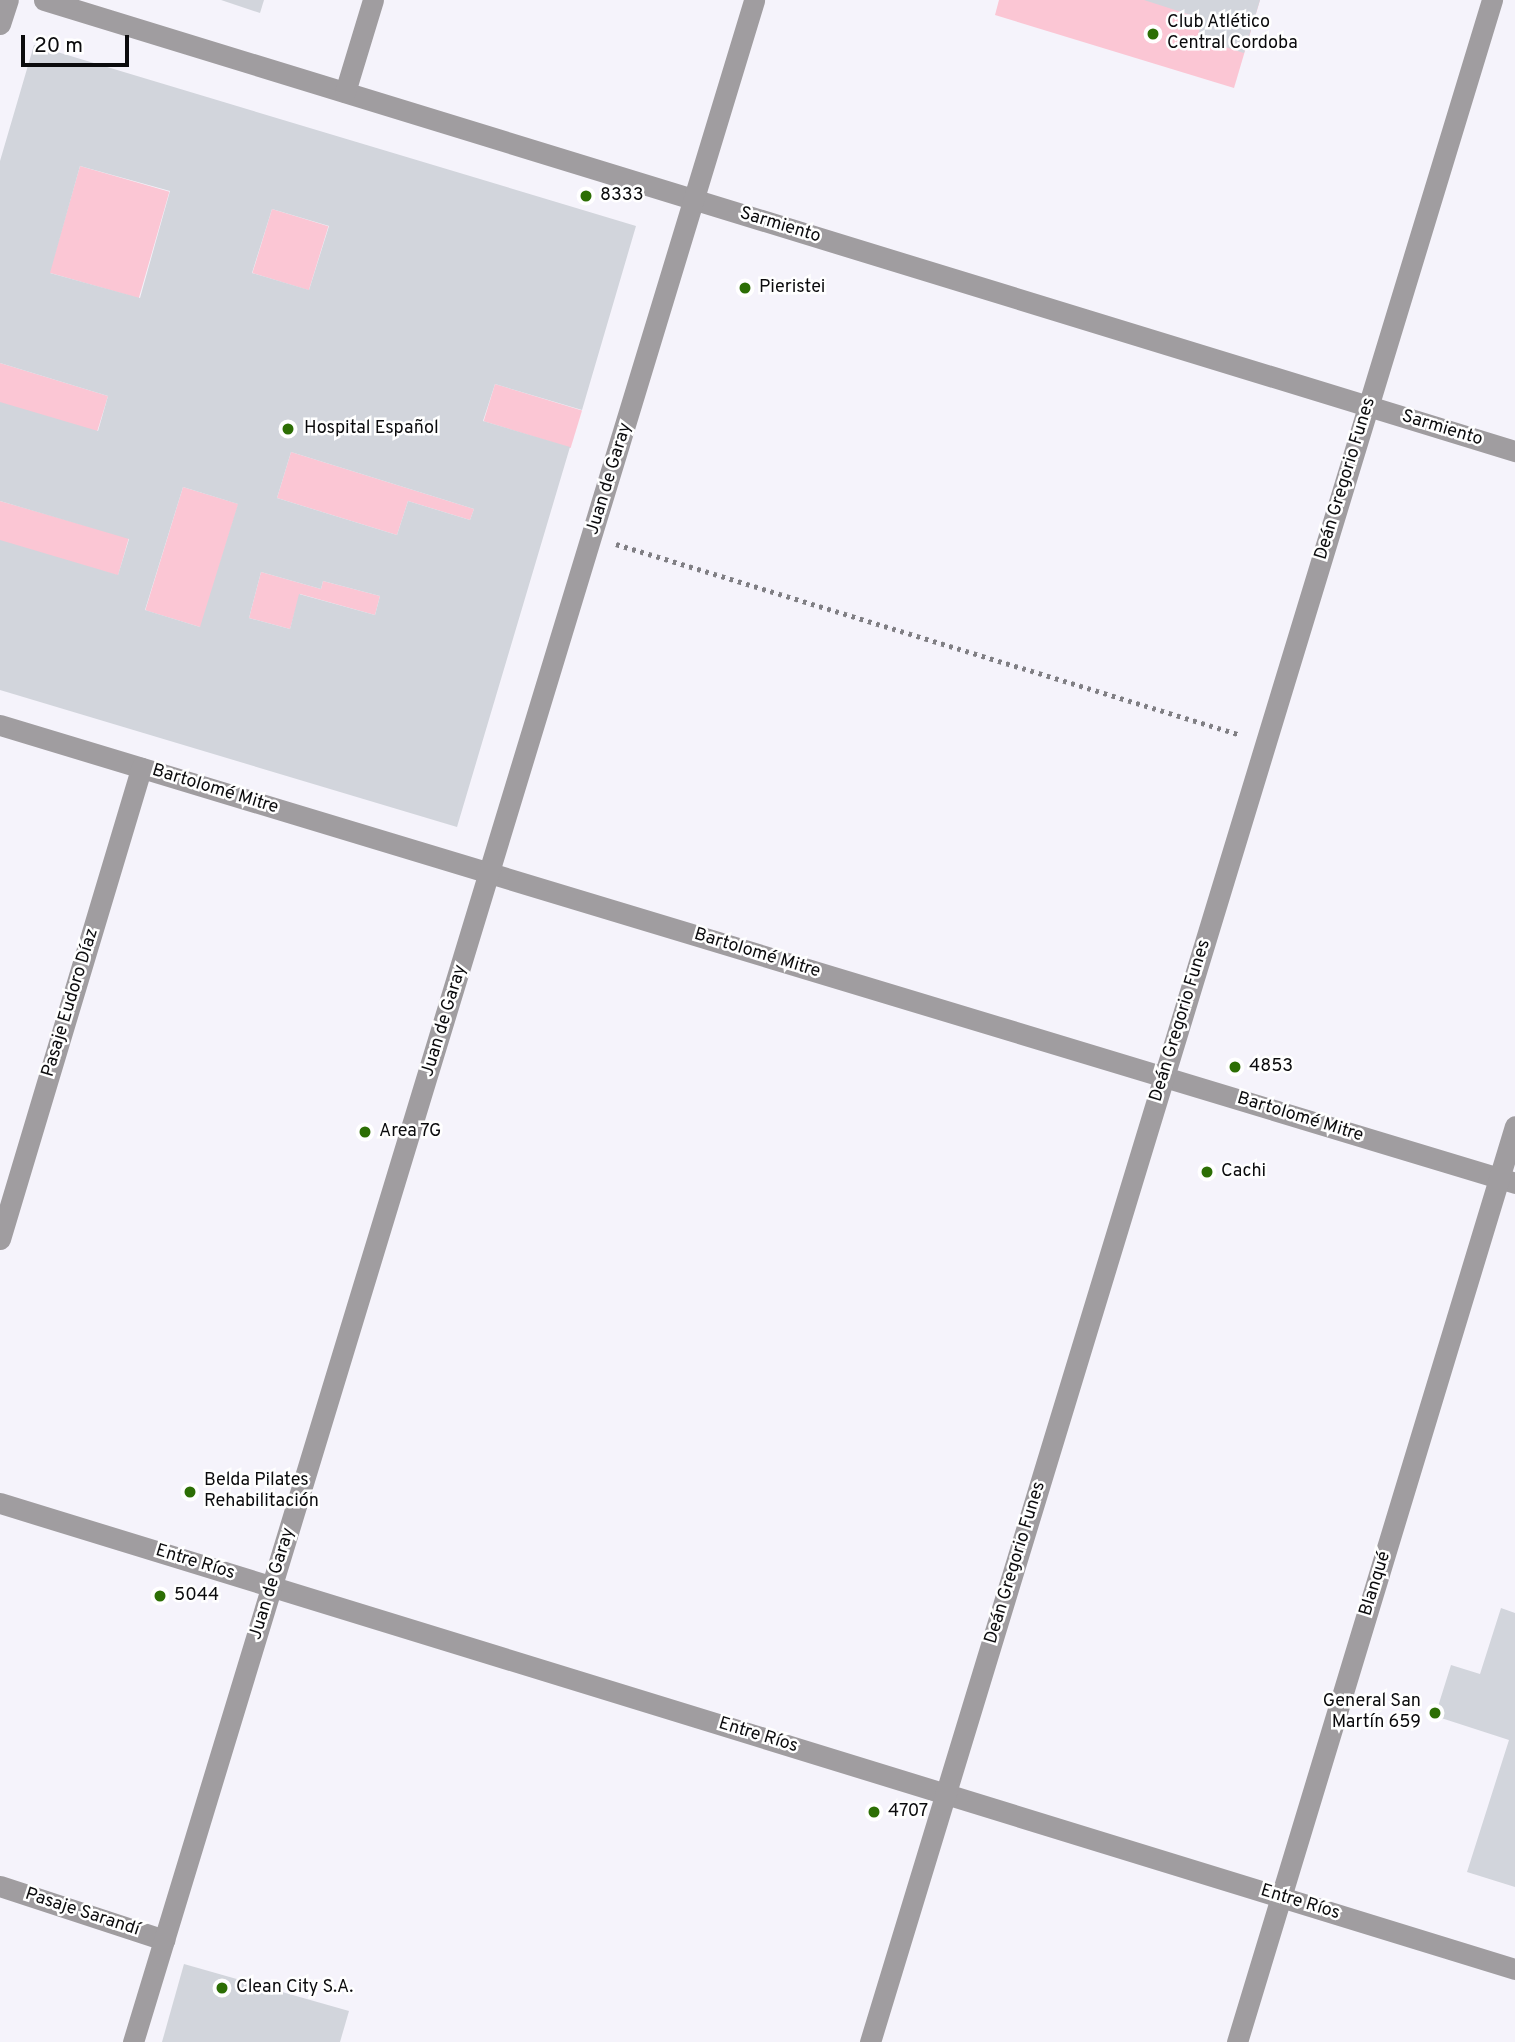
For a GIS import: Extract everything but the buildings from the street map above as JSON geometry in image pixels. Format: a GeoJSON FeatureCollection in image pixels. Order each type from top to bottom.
{"type":"FeatureCollection","features":[{"type":"Feature","properties":{"kind":"street"},"geometry":{"type":"LineString","coordinates":[[0,24],[8,0]]}},
{"type":"Feature","properties":{"kind":"street","name":"Sarmiento"},"geometry":{"type":"LineString","coordinates":[[44,0],[1515,451]]}},
{"type":"Feature","properties":{"kind":"street"},"geometry":{"type":"LineString","coordinates":[[345,92],[373,0]]}},
{"type":"Feature","properties":{"kind":"street","name":"Juan de Garay"},"geometry":{"type":"LineString","coordinates":[[133,2042],[754,0]]}},
{"type":"Feature","properties":{"kind":"street","name":"Deán Gregorio Funes"},"geometry":{"type":"LineString","coordinates":[[870,2042],[1492,0]]}},
{"type":"Feature","properties":{"kind":"street","name":"Bartolomé Mitre"},"geometry":{"type":"LineString","coordinates":[[0,725],[1507,1181]]}},
{"type":"Feature","properties":{"kind":"street","name":"Pasaje Eudoro Díaz"},"geometry":{"type":"LineString","coordinates":[[0,1239],[141,768]]}},
{"type":"Feature","properties":{"kind":"street","name":"Blanqué"},"geometry":{"type":"LineString","coordinates":[[1237,2042],[1507,1181],[1515,1126]]}},
{"type":"Feature","properties":{"kind":"street","name":"Entre Ríos"},"geometry":{"type":"LineString","coordinates":[[0,1503],[1515,1969]]}},
{"type":"Feature","properties":{"kind":"street","name":"Pasaje Sarandí"},"geometry":{"type":"LineString","coordinates":[[0,1886],[164,1940]]}},
{"type":"Feature","properties":{"kind":"path"},"geometry":{"type":"LineString","coordinates":[[592,537],[1266,743]]}},
{"type":"Feature","properties":{"kind":"shaded area","name":"Club Atlético Central Cordoba"},"geometry":{"type":"Polygon","coordinates":[[[999,0],[1260,0],[1234,88],[995,15],[999,0]]]}},
{"type":"Feature","properties":{"kind":"shaded area"},"geometry":{"type":"Polygon","coordinates":[[[80,166],[169,192],[139,298],[49,273],[80,166]]]}},
{"type":"Feature","properties":{"kind":"shaded area"},"geometry":{"type":"Polygon","coordinates":[[[272,209],[328,226],[309,290],[252,273],[272,209]]]}},
{"type":"Feature","properties":{"kind":"shaded area"},"geometry":{"type":"Polygon","coordinates":[[[0,363],[108,396],[97,433],[0,404],[0,363]]]}},
{"type":"Feature","properties":{"kind":"shaded area"},"geometry":{"type":"Polygon","coordinates":[[[495,384],[582,411],[571,448],[484,421],[495,384]]]}},
{"type":"Feature","properties":{"kind":"shaded area"},"geometry":{"type":"Polygon","coordinates":[[[291,452],[474,509],[470,520],[408,501],[397,535],[277,498],[291,452]]]}},
{"type":"Feature","properties":{"kind":"shaded area"},"geometry":{"type":"Polygon","coordinates":[[[183,487],[238,504],[201,627],[145,610],[183,487]]]}},
{"type":"Feature","properties":{"kind":"shaded area"},"geometry":{"type":"Polygon","coordinates":[[[0,501],[129,538],[118,575],[0,542],[0,501]]]}},
{"type":"Feature","properties":{"kind":"shaded area"},"geometry":{"type":"Polygon","coordinates":[[[261,572],[321,589],[323,581],[380,596],[375,615],[300,594],[290,629],[249,618],[261,572]]]}},
{"type":"Feature","properties":{"kind":"place","name":"Club Atlético Central Cordoba"},"geometry":{"type":"Point","coordinates":[1153,34]}},
{"type":"Feature","properties":{"kind":"place","name":"8333"},"geometry":{"type":"Point","coordinates":[586,196]}},
{"type":"Feature","properties":{"kind":"place","name":"Pieristei"},"geometry":{"type":"Point","coordinates":[745,288]}},
{"type":"Feature","properties":{"kind":"place","name":"Hospital Español"},"geometry":{"type":"Point","coordinates":[288,429]}},
{"type":"Feature","properties":{"kind":"place","name":"4853"},"geometry":{"type":"Point","coordinates":[1235,1067]}},
{"type":"Feature","properties":{"kind":"place","name":"Area 7G"},"geometry":{"type":"Point","coordinates":[365,1132]}},
{"type":"Feature","properties":{"kind":"place","name":"Cachi"},"geometry":{"type":"Point","coordinates":[1207,1172]}},
{"type":"Feature","properties":{"kind":"place","name":"Belda Pilates Rehabilitación"},"geometry":{"type":"Point","coordinates":[190,1492]}},
{"type":"Feature","properties":{"kind":"place","name":"5044"},"geometry":{"type":"Point","coordinates":[160,1596]}},
{"type":"Feature","properties":{"kind":"place","name":"General San Martín 659"},"geometry":{"type":"Point","coordinates":[1435,1713]}},
{"type":"Feature","properties":{"kind":"place","name":"4707"},"geometry":{"type":"Point","coordinates":[874,1812]}},
{"type":"Feature","properties":{"kind":"place","name":"Clean City S.A."},"geometry":{"type":"Point","coordinates":[222,1988]}}]}
